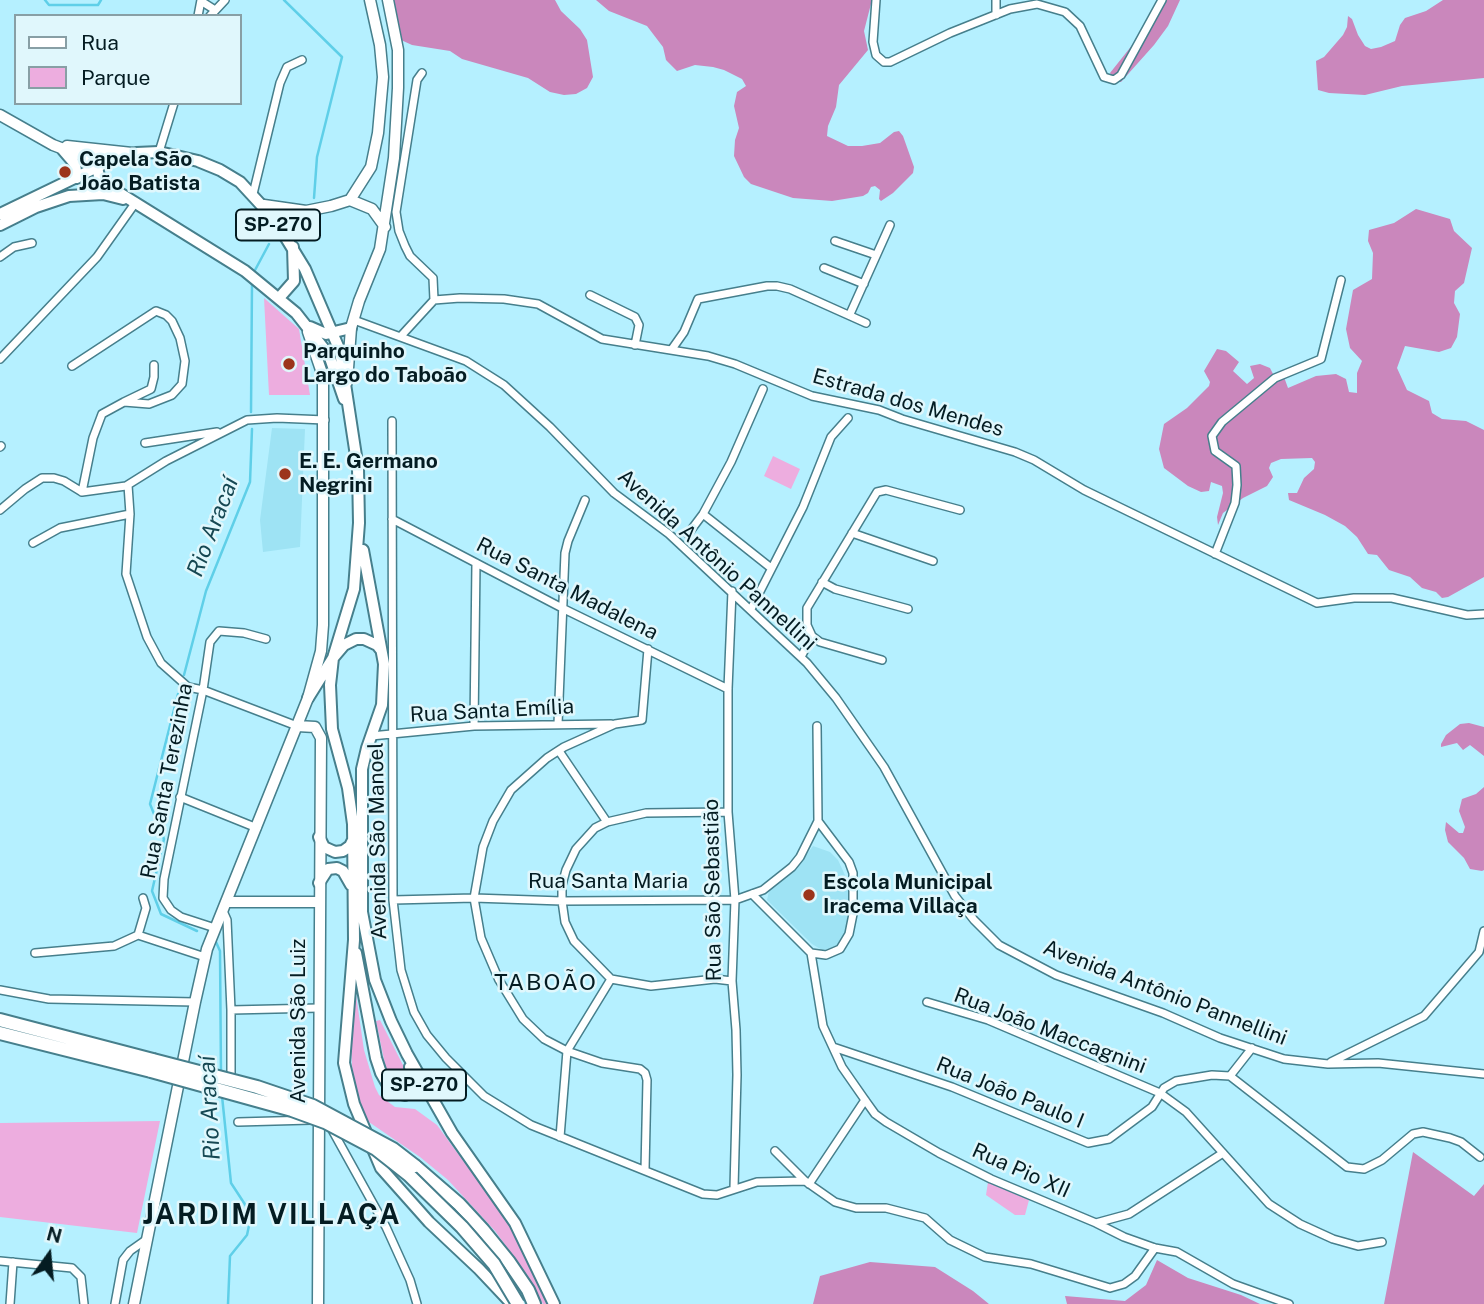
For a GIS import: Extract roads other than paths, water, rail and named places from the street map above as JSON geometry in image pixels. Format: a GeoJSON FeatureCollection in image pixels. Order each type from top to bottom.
{"type":"FeatureCollection","features":[{"type":"Feature","properties":{"kind":"highway"},"geometry":{"type":"LineString","coordinates":[[0,1020],[292,1110],[325,1122],[376,1149],[409,1175],[463,1227],[494,1264],[518,1304]]}},
{"type":"Feature","properties":{"kind":"highway"},"geometry":{"type":"LineString","coordinates":[[0,1033],[257,1087],[313,1106],[393,1149],[459,1204],[509,1262],[534,1304]]}},
{"type":"Feature","properties":{"kind":"main road"},"geometry":{"type":"LineString","coordinates":[[350,200],[371,167],[378,133],[383,77],[380,45],[370,0]]}},
{"type":"Feature","properties":{"kind":"main road"},"geometry":{"type":"LineString","coordinates":[[347,386],[352,324],[380,249],[394,158],[398,50],[388,0]]}},
{"type":"Feature","properties":{"kind":"main road"},"geometry":{"type":"LineString","coordinates":[[0,115],[58,147],[90,159],[105,184],[244,271],[316,330],[326,334],[334,333],[352,324]]}},
{"type":"Feature","properties":{"kind":"main road"},"geometry":{"type":"LineString","coordinates":[[58,147],[136,153]]}},
{"type":"Feature","properties":{"kind":"main road"},"geometry":{"type":"LineString","coordinates":[[58,147],[75,164],[77,178]]}},
{"type":"Feature","properties":{"kind":"main road","name":"SP-270"},"geometry":{"type":"LineString","coordinates":[[0,215],[118,158],[136,153],[159,152],[198,161],[240,182],[264,205],[292,245],[340,351],[358,469],[359,523],[355,589],[333,658],[330,685],[331,719],[358,841],[362,912],[380,996],[407,1054],[452,1133],[515,1223],[554,1304]]}},
{"type":"Feature","properties":{"kind":"main road"},"geometry":{"type":"LineString","coordinates":[[0,225],[36,207],[69,196],[103,194],[136,202]]}},
{"type":"Feature","properties":{"kind":"main road"},"geometry":{"type":"LineString","coordinates":[[264,205],[306,211],[350,200],[372,208],[385,228]]}},
{"type":"Feature","properties":{"kind":"main road"},"geometry":{"type":"LineString","coordinates":[[279,298],[294,281],[292,245]]}},
{"type":"Feature","properties":{"kind":"main road"},"geometry":{"type":"LineString","coordinates":[[303,320],[329,355],[351,419]]}},
{"type":"Feature","properties":{"kind":"main road"},"geometry":{"type":"LineString","coordinates":[[134,1304],[205,957],[308,698],[321,650],[325,420],[323,376],[303,320]]}},
{"type":"Feature","properties":{"kind":"main road","name":"SP-270"},"geometry":{"type":"LineString","coordinates":[[359,523],[385,683],[382,705],[362,769],[352,887],[354,940],[344,1063],[354,1104],[381,1168],[429,1222],[512,1304]]}},
{"type":"Feature","properties":{"kind":"main road"},"geometry":{"type":"LineString","coordinates":[[308,698],[344,645],[356,639],[370,641],[381,650]]}},
{"type":"Feature","properties":{"kind":"main road","name":"Avenida São Luiz"},"geometry":{"type":"LineString","coordinates":[[297,726],[315,727],[321,738],[318,883],[318,1304]]}},
{"type":"Feature","properties":{"kind":"main road"},"geometry":{"type":"LineString","coordinates":[[319,837],[324,848],[335,852],[343,851],[358,841]]}},
{"type":"Feature","properties":{"kind":"main road"},"geometry":{"type":"LineString","coordinates":[[318,883],[328,869],[337,868],[343,871],[352,887]]}},
{"type":"Feature","properties":{"kind":"main road"},"geometry":{"type":"LineString","coordinates":[[226,906],[318,902]]}},
{"type":"Feature","properties":{"kind":"main road"},"geometry":{"type":"LineString","coordinates":[[354,940],[376,1058],[387,1084],[392,1092],[399,1095],[405,1095],[414,1085],[407,1054]]}},
{"type":"Feature","properties":{"kind":"street"},"geometry":{"type":"LineString","coordinates":[[201,0],[212,13],[225,0]]}},
{"type":"Feature","properties":{"kind":"street"},"geometry":{"type":"LineString","coordinates":[[876,0],[873,42],[876,55],[884,62],[890,62],[950,33],[996,15],[1025,5],[1037,4],[1065,12],[1080,26],[1104,77],[1114,80],[1121,75],[1162,0]]}},
{"type":"Feature","properties":{"kind":"street"},"geometry":{"type":"LineString","coordinates":[[996,0],[996,15]]}},
{"type":"Feature","properties":{"kind":"street"},"geometry":{"type":"LineString","coordinates":[[253,194],[280,83],[286,67],[302,60]]}},
{"type":"Feature","properties":{"kind":"street"},"geometry":{"type":"LineString","coordinates":[[401,336],[434,300],[433,278],[410,256],[399,231],[396,212],[416,80],[422,74]]}},
{"type":"Feature","properties":{"kind":"street"},"geometry":{"type":"LineString","coordinates":[[159,152],[173,105]]}},
{"type":"Feature","properties":{"kind":"street"},"geometry":{"type":"LineString","coordinates":[[1,356],[97,257],[136,202]]}},
{"type":"Feature","properties":{"kind":"street"},"geometry":{"type":"LineString","coordinates":[[850,314],[890,225]]}},
{"type":"Feature","properties":{"kind":"street"},"geometry":{"type":"LineString","coordinates":[[835,241],[876,256]]}},
{"type":"Feature","properties":{"kind":"street"},"geometry":{"type":"LineString","coordinates":[[0,257],[14,247],[32,243]]}},
{"type":"Feature","properties":{"kind":"street"},"geometry":{"type":"LineString","coordinates":[[824,268],[864,284]]}},
{"type":"Feature","properties":{"kind":"street"},"geometry":{"type":"LineString","coordinates":[[1215,554],[1235,503],[1237,485],[1236,466],[1215,452],[1212,436],[1222,422],[1275,378],[1321,359],[1341,280]]}},
{"type":"Feature","properties":{"kind":"street"},"geometry":{"type":"LineString","coordinates":[[672,349],[684,332],[698,299],[767,286],[790,289],[866,323]]}},
{"type":"Feature","properties":{"kind":"street"},"geometry":{"type":"LineString","coordinates":[[590,295],[635,317],[639,325],[635,345]]}},
{"type":"Feature","properties":{"kind":"street","name":"Estrada dos Mendes"},"geometry":{"type":"LineString","coordinates":[[434,300],[494,299],[538,304],[602,339],[672,349],[735,364],[813,396],[879,410],[1015,452],[1034,460],[1084,491],[1317,603],[1354,598],[1392,598],[1467,615],[1484,614]]}},
{"type":"Feature","properties":{"kind":"street"},"geometry":{"type":"LineString","coordinates":[[72,366],[152,312],[166,315],[180,338],[186,361],[182,384],[172,396],[159,402],[124,402]]}},
{"type":"Feature","properties":{"kind":"street","name":"Avenida Antônio Pannellini"},"geometry":{"type":"LineString","coordinates":[[352,324],[401,336],[467,362],[504,385],[550,426],[614,493],[669,534],[801,657],[836,698],[884,767],[955,896],[974,920],[999,944],[1056,975],[1163,1013],[1220,1038],[1284,1059],[1328,1064],[1378,1063],[1484,1074]]}},
{"type":"Feature","properties":{"kind":"street"},"geometry":{"type":"LineString","coordinates":[[684,332],[685,352]]}},
{"type":"Feature","properties":{"kind":"street"},"geometry":{"type":"LineString","coordinates":[[82,492],[97,423],[108,409],[151,389],[154,365]]}},
{"type":"Feature","properties":{"kind":"street"},"geometry":{"type":"LineString","coordinates":[[688,534],[703,514],[731,462],[763,389]]}},
{"type":"Feature","properties":{"kind":"street"},"geometry":{"type":"LineString","coordinates":[[0,510],[42,478],[54,478],[82,492],[121,488],[225,430],[255,418],[325,420]]}},
{"type":"Feature","properties":{"kind":"street"},"geometry":{"type":"LineString","coordinates":[[751,610],[803,507],[831,437],[848,418]]}},
{"type":"Feature","properties":{"kind":"street","name":"Avenida São Manoel"},"geometry":{"type":"LineString","coordinates":[[392,421],[393,900],[401,970],[414,1012],[427,1035],[446,1058],[484,1096],[531,1125],[704,1194],[717,1195],[757,1182],[807,1182]]}},
{"type":"Feature","properties":{"kind":"street"},"geometry":{"type":"LineString","coordinates":[[145,443],[225,430]]}},
{"type":"Feature","properties":{"kind":"street"},"geometry":{"type":"LineString","coordinates":[[128,485],[130,514],[126,573],[147,636],[161,663],[188,687],[203,690],[297,726]]}},
{"type":"Feature","properties":{"kind":"street"},"geometry":{"type":"LineString","coordinates":[[882,660],[820,642],[812,636],[807,625],[807,608],[874,495],[881,490],[960,510]]}},
{"type":"Feature","properties":{"kind":"street"},"geometry":{"type":"LineString","coordinates":[[558,723],[565,553],[585,500]]}},
{"type":"Feature","properties":{"kind":"street"},"geometry":{"type":"LineString","coordinates":[[33,543],[60,528],[130,514]]}},
{"type":"Feature","properties":{"kind":"street"},"geometry":{"type":"LineString","coordinates":[[703,514],[771,568]]}},
{"type":"Feature","properties":{"kind":"street","name":"Rua Santa Madalena"},"geometry":{"type":"LineString","coordinates":[[392,519],[564,610],[728,689]]}},
{"type":"Feature","properties":{"kind":"street"},"geometry":{"type":"LineString","coordinates":[[852,533],[933,561]]}},
{"type":"Feature","properties":{"kind":"street"},"geometry":{"type":"LineString","coordinates":[[474,726],[476,563]]}},
{"type":"Feature","properties":{"kind":"street"},"geometry":{"type":"LineString","coordinates":[[822,583],[908,609]]}},
{"type":"Feature","properties":{"kind":"street","name":"Rua São Sebastião"},"geometry":{"type":"LineString","coordinates":[[732,591],[728,689],[728,812],[735,900],[732,981],[737,1052],[734,1188]]}},
{"type":"Feature","properties":{"kind":"street","name":"Rua Santa Terezinha"},"geometry":{"type":"LineString","coordinates":[[215,928],[181,917],[171,910],[163,898],[164,879],[203,690],[210,642],[219,631],[244,633],[266,639]]}},
{"type":"Feature","properties":{"kind":"street"},"geometry":{"type":"LineString","coordinates":[[801,657],[812,636]]}},
{"type":"Feature","properties":{"kind":"street"},"geometry":{"type":"LineString","coordinates":[[645,1170],[645,1073],[640,1069],[602,1063],[567,1051],[544,1039],[523,1019],[505,990],[481,938],[474,898],[483,847],[493,821],[511,790],[547,758],[559,751],[615,724],[642,720],[648,649]]}},
{"type":"Feature","properties":{"kind":"street","name":"Rua Santa Emília"},"geometry":{"type":"LineString","coordinates":[[382,705],[393,723]]}},
{"type":"Feature","properties":{"kind":"street","name":"Rua Santa Emília"},"geometry":{"type":"LineString","coordinates":[[371,736],[474,726],[615,724]]}},
{"type":"Feature","properties":{"kind":"street","name":"Rua Santa Maria"},"geometry":{"type":"LineString","coordinates":[[393,900],[735,900],[763,890],[792,867],[800,857],[818,821],[817,726]]}},
{"type":"Feature","properties":{"kind":"street"},"geometry":{"type":"LineString","coordinates":[[559,751],[607,822]]}},
{"type":"Feature","properties":{"kind":"street"},"geometry":{"type":"LineString","coordinates":[[180,797],[257,828]]}},
{"type":"Feature","properties":{"kind":"street"},"geometry":{"type":"LineString","coordinates":[[728,812],[646,813],[607,822],[595,828],[576,849],[566,870],[562,901],[565,922],[574,941],[611,978],[651,986],[708,979],[732,981]]}},
{"type":"Feature","properties":{"kind":"street"},"geometry":{"type":"LineString","coordinates":[[752,894],[811,953],[826,954],[840,949],[849,934],[853,914],[853,873],[849,862],[818,821]]}},
{"type":"Feature","properties":{"kind":"street"},"geometry":{"type":"LineString","coordinates":[[138,935],[146,908],[142,898]]}},
{"type":"Feature","properties":{"kind":"street"},"geometry":{"type":"LineString","coordinates":[[226,906],[231,1010],[231,1091]]}},
{"type":"Feature","properties":{"kind":"street"},"geometry":{"type":"LineString","coordinates":[[1328,1064],[1424,1016],[1479,952],[1484,931]]}},
{"type":"Feature","properties":{"kind":"street"},"geometry":{"type":"LineString","coordinates":[[35,953],[114,946],[138,935],[205,957]]}},
{"type":"Feature","properties":{"kind":"street","name":"Rua Pio XII"},"geometry":{"type":"LineString","coordinates":[[811,953],[823,1026],[842,1067],[875,1114],[939,1153],[991,1179],[1117,1234],[1154,1248],[1177,1252],[1233,1284],[1289,1304]]}},
{"type":"Feature","properties":{"kind":"street"},"geometry":{"type":"LineString","coordinates":[[559,1137],[567,1051],[611,978]]}},
{"type":"Feature","properties":{"kind":"street"},"geometry":{"type":"LineString","coordinates":[[0,990],[49,999],[195,1002]]}},
{"type":"Feature","properties":{"kind":"street","name":"Rua João Maccagnini"},"geometry":{"type":"LineString","coordinates":[[927,1002],[988,1020],[1160,1093],[1186,1112],[1269,1204],[1300,1224],[1333,1239],[1358,1246],[1382,1242]]}},
{"type":"Feature","properties":{"kind":"street"},"geometry":{"type":"LineString","coordinates":[[231,1010],[319,1008]]}},
{"type":"Feature","properties":{"kind":"street","name":"Rua João Paulo I"},"geometry":{"type":"LineString","coordinates":[[833,1047],[952,1087],[1088,1143],[1109,1139],[1152,1107],[1160,1093]]}},
{"type":"Feature","properties":{"kind":"street"},"geometry":{"type":"LineString","coordinates":[[1230,1076],[1252,1048]]}},
{"type":"Feature","properties":{"kind":"street"},"geometry":{"type":"LineString","coordinates":[[1160,1093],[1176,1082],[1212,1075],[1230,1076],[1347,1167],[1364,1169],[1382,1160],[1413,1134],[1423,1132],[1461,1142],[1480,1157]]}},
{"type":"Feature","properties":{"kind":"street"},"geometry":{"type":"LineString","coordinates":[[807,1182],[865,1100]]}},
{"type":"Feature","properties":{"kind":"street"},"geometry":{"type":"LineString","coordinates":[[318,1104],[386,1227],[410,1280],[417,1304]]}},
{"type":"Feature","properties":{"kind":"street"},"geometry":{"type":"LineString","coordinates":[[238,1122],[318,1120]]}},
{"type":"Feature","properties":{"kind":"street"},"geometry":{"type":"LineString","coordinates":[[775,1151],[807,1182],[845,1207],[886,1208],[925,1218],[950,1240],[985,1257],[1031,1264],[1110,1288],[1124,1284],[1135,1276],[1154,1248]]}},
{"type":"Feature","properties":{"kind":"street"},"geometry":{"type":"LineString","coordinates":[[1096,1223],[1129,1214],[1223,1153]]}},
{"type":"Feature","properties":{"kind":"street"},"geometry":{"type":"LineString","coordinates":[[115,1304],[123,1260],[130,1251],[147,1239]]}},
{"type":"Feature","properties":{"kind":"street"},"geometry":{"type":"LineString","coordinates":[[0,1261],[72,1268],[81,1278],[84,1304]]}},
{"type":"Feature","properties":{"kind":"street"},"geometry":{"type":"LineString","coordinates":[[10,1304],[13,1262]]}},
{"type":"Feature","properties":{"kind":"waterway","name":"Rio Aracaí"},"geometry":{"type":"LineString","coordinates":[[45,0],[49,5],[98,5],[101,0]]}},
{"type":"Feature","properties":{"kind":"waterway","name":"Rio Aracaí"},"geometry":{"type":"LineString","coordinates":[[284,0],[342,57],[317,157],[314,198]]}},
{"type":"Feature","properties":{"kind":"waterway","name":"Rio Aracaí"},"geometry":{"type":"LineString","coordinates":[[291,227],[302,219]]}},
{"type":"Feature","properties":{"kind":"waterway","name":"Rio Aracaí"},"geometry":{"type":"LineString","coordinates":[[254,272],[269,244]]}},
{"type":"Feature","properties":{"kind":"waterway","name":"Rio Aracaí"},"geometry":{"type":"LineString","coordinates":[[251,412],[252,282]]}},
{"type":"Feature","properties":{"kind":"waterway","name":"Rio Aracaí"},"geometry":{"type":"LineString","coordinates":[[184,675],[206,591],[250,482],[252,429]]}},
{"type":"Feature","properties":{"kind":"waterway","name":"Rio Aracaí"},"geometry":{"type":"LineString","coordinates":[[178,694],[150,804],[164,839],[152,891],[161,914],[197,931]]}},
{"type":"Feature","properties":{"kind":"waterway","name":"Rio Aracaí"},"geometry":{"type":"LineString","coordinates":[[216,942],[220,951],[221,1075]]}},
{"type":"Feature","properties":{"kind":"waterway","name":"Rio Aracaí"},"geometry":{"type":"LineString","coordinates":[[222,1096],[231,1183],[248,1209],[250,1221],[247,1235],[230,1256],[228,1304]]}},
{"type":"Feature","properties":{"kind":"place","name":"Capela São João Batista"},"geometry":{"type":"Point","coordinates":[65,172]}},
{"type":"Feature","properties":{"kind":"place","name":"Parquinho Largo do Taboão"},"geometry":{"type":"Point","coordinates":[289,364]}},
{"type":"Feature","properties":{"kind":"place","name":"E. E. Germano Negrini"},"geometry":{"type":"Point","coordinates":[285,474]}},
{"type":"Feature","properties":{"kind":"place","name":"Escola Municipal Iracema Villaça"},"geometry":{"type":"Point","coordinates":[809,895]}},
{"type":"Feature","properties":{"kind":"district","name":"TABOÃO"},"geometry":{"type":"Point","coordinates":[546,983]}},
{"type":"Feature","properties":{"kind":"district","name":"JARDIM VILLAÇA"},"geometry":{"type":"Point","coordinates":[272,1215]}}]}
